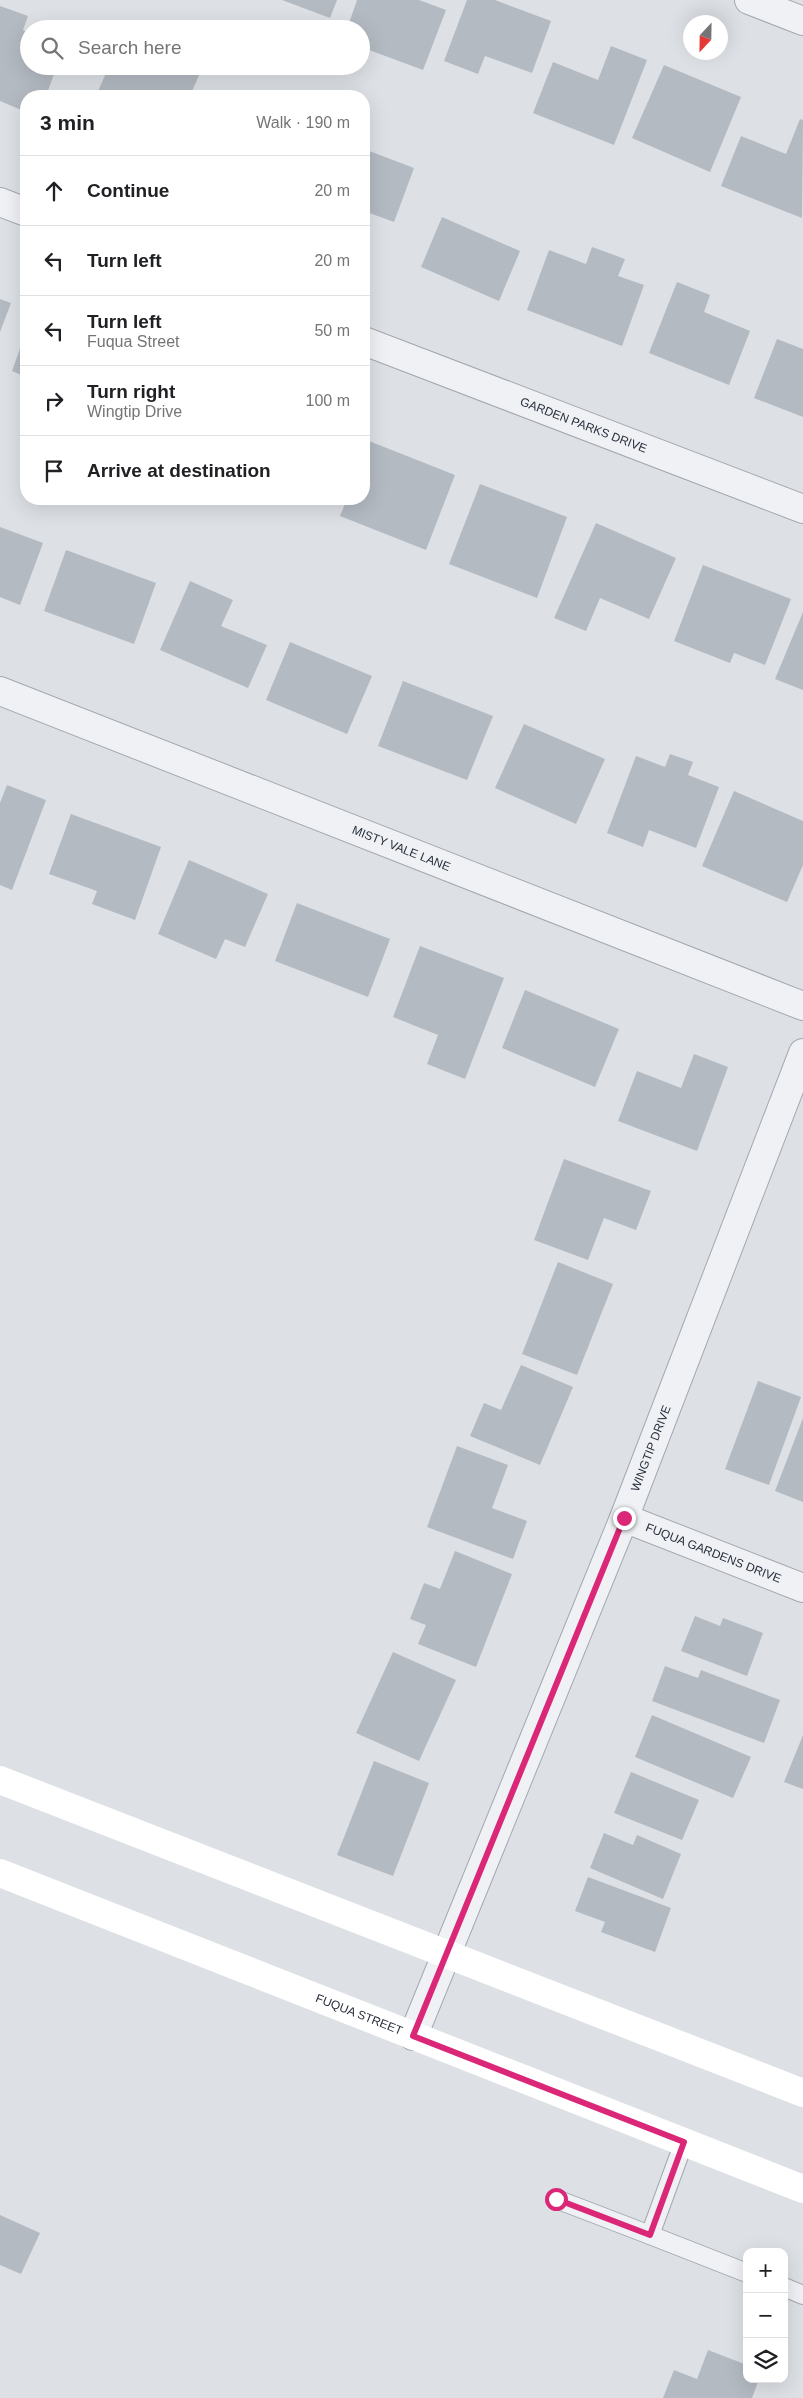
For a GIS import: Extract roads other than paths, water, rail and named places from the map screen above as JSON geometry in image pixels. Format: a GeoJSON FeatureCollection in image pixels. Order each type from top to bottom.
{"type":"FeatureCollection","features":[{"type":"Feature","properties":{"kind":"main road"},"geometry":{"type":"LineString","coordinates":[[0,1780],[803,2093]]}},
{"type":"Feature","properties":{"kind":"main road","name":"FUQUA STREET"},"geometry":{"type":"LineString","coordinates":[[0,1873],[803,2189]]}},
{"type":"Feature","properties":{"kind":"street"},"geometry":{"type":"LineString","coordinates":[[749,0],[803,21]]}},
{"type":"Feature","properties":{"kind":"street"},"geometry":{"type":"LineString","coordinates":[[0,202],[20,210]]}},
{"type":"Feature","properties":{"kind":"street","name":"GARDEN PARKS DRIVE"},"geometry":{"type":"LineString","coordinates":[[370,343],[803,509]]}},
{"type":"Feature","properties":{"kind":"street","name":"MISTY VALE LANE"},"geometry":{"type":"LineString","coordinates":[[0,692],[803,1006]]}},
{"type":"Feature","properties":{"kind":"street","name":"WINGTIP DRIVE"},"geometry":{"type":"LineString","coordinates":[[413,2036],[624,1518],[803,1053]]}},
{"type":"Feature","properties":{"kind":"street","name":"FUQUA GARDENS DRIVE"},"geometry":{"type":"LineString","coordinates":[[624,1518],[803,1588]]}},
{"type":"Feature","properties":{"kind":"lane"},"geometry":{"type":"LineString","coordinates":[[650,2235],[684,2142]]}},
{"type":"Feature","properties":{"kind":"lane"},"geometry":{"type":"LineString","coordinates":[[556,2199],[743,2271]]}},
{"type":"Feature","properties":{"kind":"lane"},"geometry":{"type":"LineString","coordinates":[[788,2289],[803,2295]]}}]}
